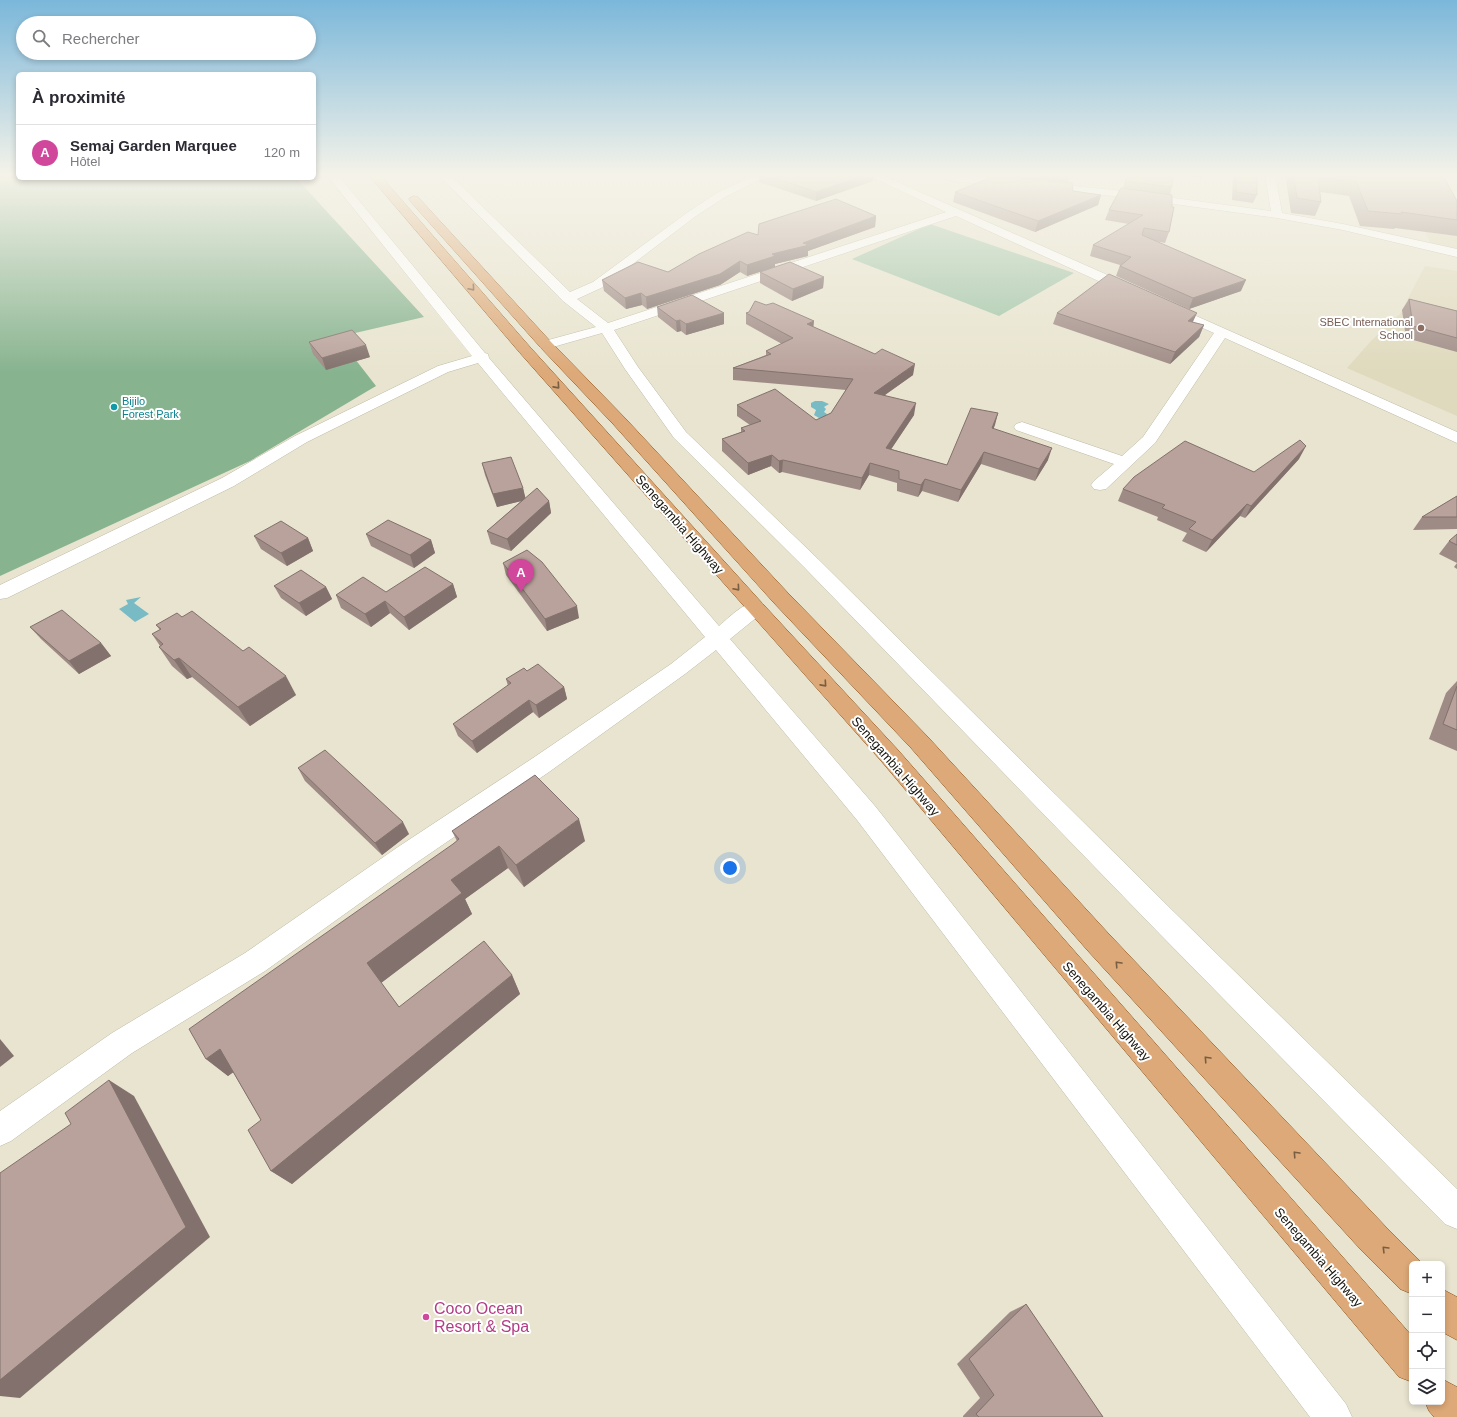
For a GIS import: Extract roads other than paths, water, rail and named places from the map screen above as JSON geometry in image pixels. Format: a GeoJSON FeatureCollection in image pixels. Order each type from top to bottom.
{"type":"FeatureCollection","features":[{"type":"Feature","properties":{"kind":"main road","name":"Senegambia Highway"},"geometry":{"type":"LineString","coordinates":[[430,240],[525,350],[755,608],[890,756],[1409,1361]]}},
{"type":"Feature","properties":{"kind":"main road","name":"Senegambia Highway"},"geometry":{"type":"LineString","coordinates":[[452,240],[546,345],[619,421],[781,598],[919,742],[1103,948],[1374,1239],[1409,1274]]}},
{"type":"Feature","properties":{"kind":"main road"},"geometry":{"type":"LineString","coordinates":[[1445,1310],[1457,1322]]}},
{"type":"Feature","properties":{"kind":"main road"},"geometry":{"type":"LineString","coordinates":[[1445,1401],[1457,1415]]}},
{"type":"Feature","properties":{"kind":"street"},"geometry":{"type":"LineString","coordinates":[[386,240],[483,357],[530,417],[866,813],[1333,1417]]}},
{"type":"Feature","properties":{"kind":"street"},"geometry":{"type":"LineString","coordinates":[[511,240],[568,298],[606,328],[632,369],[680,435],[817,568],[1164,920],[1457,1212]]}},
{"type":"Feature","properties":{"kind":"street"},"geometry":{"type":"LineString","coordinates":[[568,298],[597,285],[657,240]]}},
{"type":"Feature","properties":{"kind":"street"},"geometry":{"type":"LineString","coordinates":[[546,345],[606,328],[873,240]]}},
{"type":"Feature","properties":{"kind":"street"},"geometry":{"type":"LineString","coordinates":[[1017,240],[1144,296]]}},
{"type":"Feature","properties":{"kind":"street"},"geometry":{"type":"LineString","coordinates":[[1401,240],[1457,253]]}},
{"type":"Feature","properties":{"kind":"street"},"geometry":{"type":"LineString","coordinates":[[1159,303],[1457,438]]}},
{"type":"Feature","properties":{"kind":"street"},"geometry":{"type":"LineString","coordinates":[[1100,485],[1149,440],[1222,332]]}},
{"type":"Feature","properties":{"kind":"street"},"geometry":{"type":"LineString","coordinates":[[0,593],[228,482],[301,439],[436,372],[483,357]]}},
{"type":"Feature","properties":{"kind":"street"},"geometry":{"type":"LineString","coordinates":[[1022,427],[1125,462]]}},
{"type":"Feature","properties":{"kind":"street"},"geometry":{"type":"LineString","coordinates":[[0,1130],[122,1043],[255,962],[407,855],[541,765],[652,687],[755,608]]}},
{"type":"Feature","properties":{"kind":"water"},"geometry":{"type":"Polygon","coordinates":[[[815,401],[822,401],[829,404],[824,407],[826,409],[824,412],[827,414],[826,416],[819,418],[814,415],[816,410],[811,407],[811,403],[815,401]]]}},
{"type":"Feature","properties":{"kind":"water"},"geometry":{"type":"Polygon","coordinates":[[[141,597],[134,603],[149,614],[135,622],[119,609],[128,604],[126,600],[141,597]]]}},
{"type":"Feature","properties":{"kind":"place","name":"SBEC International School"},"geometry":{"type":"Point","coordinates":[1421,328]}},
{"type":"Feature","properties":{"kind":"place","name":"Bijilo Forest Park"},"geometry":{"type":"Point","coordinates":[114,407]}},
{"type":"Feature","properties":{"kind":"place","name":"Semaj Garden Marquee"},"geometry":{"type":"Point","coordinates":[521,592]}},
{"type":"Feature","properties":{"kind":"place","name":"Coco Ocean Resort & Spa"},"geometry":{"type":"Point","coordinates":[426,1317]}}]}
